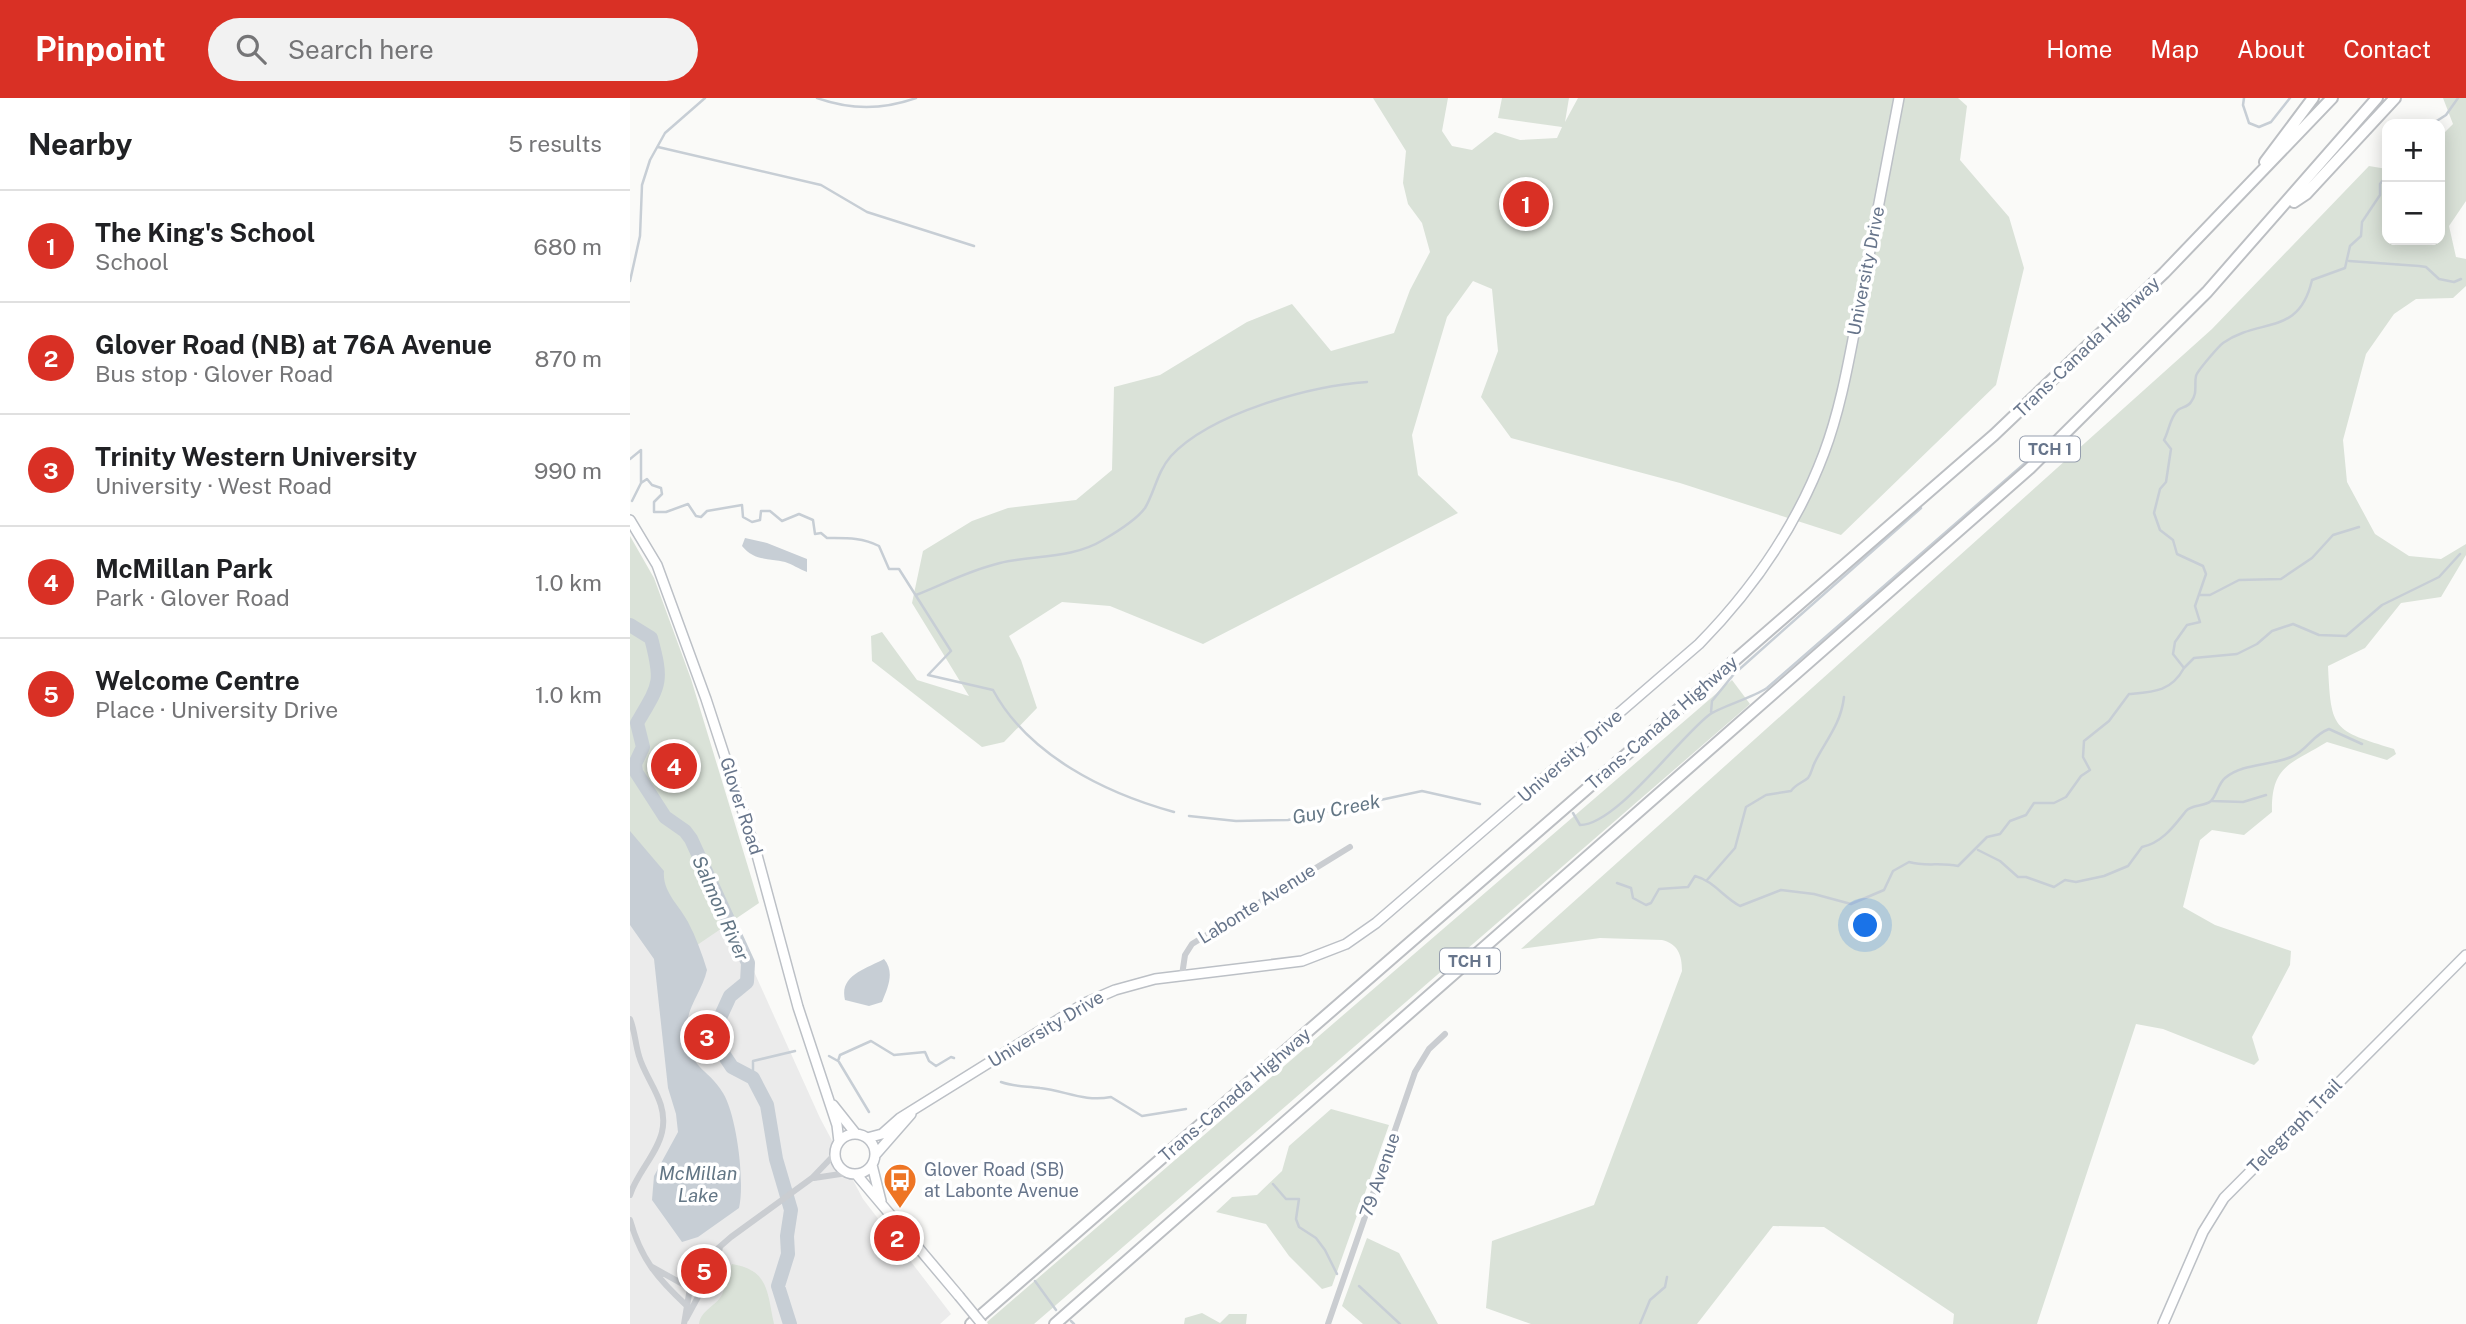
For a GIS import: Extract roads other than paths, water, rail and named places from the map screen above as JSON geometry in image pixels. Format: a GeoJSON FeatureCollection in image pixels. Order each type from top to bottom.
{"type":"FeatureCollection","features":[{"type":"Feature","properties":{"kind":"highway"},"geometry":{"type":"LineString","coordinates":[[2241,195],[2313,98]]}},
{"type":"Feature","properties":{"kind":"highway","name":"Trans-Canada Highway"},"geometry":{"type":"LineString","coordinates":[[971,1324],[1955,469],[2090,344],[2241,195],[2332,98]]}},
{"type":"Feature","properties":{"kind":"highway","name":"TCH 1"},"geometry":{"type":"LineString","coordinates":[[1055,1324],[2030,468],[2171,330],[2283,209],[2377,98]]}},
{"type":"Feature","properties":{"kind":"highway"},"geometry":{"type":"LineString","coordinates":[[2283,209],[2306,194],[2395,98]]}},
{"type":"Feature","properties":{"kind":"street","name":"University Drive"},"geometry":{"type":"LineString","coordinates":[[867,1138],[881,1135],[914,1110],[1099,996],[1143,981],[1302,961],[1330,952],[1361,934],[1685,657],[1735,604],[1772,555],[1796,513],[1832,429],[1845,381],[1899,98]]}},
{"type":"Feature","properties":{"kind":"street","name":"Glover Road"},"geometry":{"type":"LineString","coordinates":[[630,520],[657,565],[706,699],[757,855],[798,1007],[830,1101],[839,1142]]}},
{"type":"Feature","properties":{"kind":"street","name":"Labonte Avenue"},"geometry":{"type":"LineString","coordinates":[[1182,975],[1185,955],[1192,944],[1350,847]]}},
{"type":"Feature","properties":{"kind":"street","name":"Telegraph Trail"},"geometry":{"type":"LineString","coordinates":[[2163,1324],[2203,1232],[2224,1198],[2466,955]]}},
{"type":"Feature","properties":{"kind":"street"},"geometry":{"type":"LineString","coordinates":[[630,1019],[639,1056],[657,1088],[663,1124],[659,1140],[638,1173],[630,1195]]}},
{"type":"Feature","properties":{"kind":"street","name":"79 Avenue"},"geometry":{"type":"LineString","coordinates":[[1328,1324],[1415,1072],[1429,1049],[1445,1034]]}},
{"type":"Feature","properties":{"kind":"street","name":"Glover Road"},"geometry":{"type":"LineString","coordinates":[[830,1101],[856,1133]]}},
{"type":"Feature","properties":{"kind":"street","name":"University Drive"},"geometry":{"type":"LineString","coordinates":[[876,1154],[914,1110]]}},
{"type":"Feature","properties":{"kind":"street"},"geometry":{"type":"LineString","coordinates":[[683,1324],[690,1288],[700,1264],[720,1245],[811,1179],[835,1154],[839,1142],[856,1133],[867,1138],[876,1154],[872,1166],[882,1203]]}},
{"type":"Feature","properties":{"kind":"street"},"geometry":{"type":"LineString","coordinates":[[835,1154],[838,1165],[852,1173],[882,1203],[982,1324]]}},
{"type":"Feature","properties":{"kind":"street"},"geometry":{"type":"LineString","coordinates":[[811,1179],[852,1173],[872,1166]]}},
{"type":"Feature","properties":{"kind":"street"},"geometry":{"type":"LineString","coordinates":[[630,1220],[636,1244],[655,1277],[686,1305]]}},
{"type":"Feature","properties":{"kind":"street"},"geometry":{"type":"LineString","coordinates":[[683,1324],[717,1262],[720,1245]]}},
{"type":"Feature","properties":{"kind":"street"},"geometry":{"type":"LineString","coordinates":[[651,1266],[690,1288]]}},
{"type":"Feature","properties":{"kind":"water"},"geometry":{"type":"Polygon","coordinates":[[[745,538],[767,543],[807,559],[807,572],[785,562],[751,554],[742,546],[745,538]]]}},
{"type":"Feature","properties":{"kind":"water","name":"McMillan Lake"},"geometry":{"type":"Polygon","coordinates":[[[630,831],[664,871],[666,886],[688,922],[703,958],[707,970],[689,1014],[688,1043],[695,1061],[723,1093],[732,1117],[738,1150],[741,1183],[739,1208],[698,1237],[682,1242],[652,1200],[654,1176],[678,1132],[668,1088],[654,959],[630,925],[630,831]]]}},
{"type":"Feature","properties":{"kind":"water"},"geometry":{"type":"Polygon","coordinates":[[[884,959],[890,974],[882,1002],[869,1006],[845,1000],[844,991],[850,979],[884,959]]]}},
{"type":"Feature","properties":{"kind":"waterway","name":"Guy Creek"},"geometry":{"type":"LineString","coordinates":[[630,281],[640,236],[642,185],[650,160],[665,133],[705,98]]}},
{"type":"Feature","properties":{"kind":"waterway"},"geometry":{"type":"LineString","coordinates":[[817,98],[842,105],[866,107],[891,105],[916,98]]}},
{"type":"Feature","properties":{"kind":"waterway"},"geometry":{"type":"LineString","coordinates":[[2244,98],[2243,105],[2249,123],[2259,127],[2271,122],[2290,98]]}},
{"type":"Feature","properties":{"kind":"waterway","name":"Guy Creek"},"geometry":{"type":"LineString","coordinates":[[2440,119],[2458,98]]}},
{"type":"Feature","properties":{"kind":"waterway"},"geometry":{"type":"LineString","coordinates":[[658,147],[821,185],[867,212],[974,246]]}},
{"type":"Feature","properties":{"kind":"waterway","name":"Guy Creek"},"geometry":{"type":"LineString","coordinates":[[1617,883],[1631,888],[1633,898],[1646,905],[1651,903],[1659,889],[1688,887],[1695,876],[1708,882],[1740,906],[1781,890],[1814,894],[1851,904],[1884,890],[1893,871],[1909,862],[1958,866],[1987,837],[2000,834],[2010,821],[2026,815],[2034,803],[2054,803],[2066,797],[2081,776],[2090,770],[2083,757],[2084,741],[2109,721],[2129,694],[2161,689],[2179,676],[2184,668],[2173,654],[2175,642],[2187,625],[2200,622],[2195,606],[2206,574],[2203,566],[2177,554],[2173,540],[2160,530],[2154,513],[2160,489],[2166,482],[2171,449],[2164,440],[2173,416],[2191,402],[2197,373],[2223,343],[2237,335],[2288,318],[2306,298],[2312,280],[2345,268],[2350,246],[2361,236],[2362,222],[2380,195],[2382,181]]}},
{"type":"Feature","properties":{"kind":"waterway"},"geometry":{"type":"LineString","coordinates":[[2349,261],[2426,267],[2439,279],[2454,282],[2461,279]]}},
{"type":"Feature","properties":{"kind":"waterway"},"geometry":{"type":"LineString","coordinates":[[916,595],[989,566],[1013,560],[1066,554],[1091,546],[1119,530],[1141,512],[1162,468],[1171,456],[1210,427],[1263,404],[1290,396],[1367,382]]}},
{"type":"Feature","properties":{"kind":"waterway"},"geometry":{"type":"LineString","coordinates":[[1573,813],[1580,825],[1595,821],[1611,811],[1709,715],[1767,688],[2048,443]]}},
{"type":"Feature","properties":{"kind":"waterway","name":"Guy Creek"},"geometry":{"type":"LineString","coordinates":[[630,459],[641,450],[641,483],[632,501]]}},
{"type":"Feature","properties":{"kind":"waterway","name":"Guy Creek"},"geometry":{"type":"LineString","coordinates":[[641,483],[647,479],[652,485],[661,488],[662,494],[654,502],[654,512],[666,512],[688,504],[696,516],[701,517],[707,511],[742,505],[743,517],[752,522],[760,520],[761,511],[770,511],[782,521],[799,514],[813,520],[815,534],[821,533],[827,538],[860,540],[879,546],[889,569],[899,569],[951,651],[928,675],[993,690],[1026,734],[1047,752],[1096,782],[1174,812]]}},
{"type":"Feature","properties":{"kind":"waterway"},"geometry":{"type":"LineString","coordinates":[[1711,712],[1712,701],[1734,674],[1921,508]]}},
{"type":"Feature","properties":{"kind":"waterway"},"geometry":{"type":"LineString","coordinates":[[2199,595],[2210,595],[2239,580],[2281,579],[2312,558],[2333,535],[2359,527]]}},
{"type":"Feature","properties":{"kind":"waterway"},"geometry":{"type":"LineString","coordinates":[[2184,668],[2194,658],[2237,654],[2257,644],[2272,631],[2293,624],[2319,635],[2346,636],[2382,605],[2439,577],[2460,554]]}},
{"type":"Feature","properties":{"kind":"waterway","name":"Salmon River"},"geometry":{"type":"LineString","coordinates":[[630,625],[651,638],[658,674],[655,691],[637,723],[643,747],[635,764],[636,772],[665,817],[685,831],[691,839],[748,963],[747,982],[730,996],[719,1020],[719,1035],[724,1055],[732,1067],[753,1078],[767,1105],[776,1159],[791,1210],[787,1236],[788,1254],[778,1286],[790,1324]]}},
{"type":"Feature","properties":{"kind":"waterway"},"geometry":{"type":"LineString","coordinates":[[1707,880],[1735,848],[1746,807],[1766,795],[1791,791],[1808,778],[1836,724],[1844,697]]}},
{"type":"Feature","properties":{"kind":"waterway"},"geometry":{"type":"LineString","coordinates":[[1978,850],[2000,861],[2018,877],[2026,877],[2054,887],[2065,880],[2076,882],[2104,876],[2128,866],[2142,847],[2162,838],[2189,809],[2211,801],[2223,780],[2232,773],[2291,757],[2329,729],[2362,744]]}},
{"type":"Feature","properties":{"kind":"waterway","name":"Guy Creek"},"geometry":{"type":"LineString","coordinates":[[1189,816],[1236,821],[1288,820],[1422,791],[1480,804]]}},
{"type":"Feature","properties":{"kind":"waterway"},"geometry":{"type":"LineString","coordinates":[[2212,801],[2243,802],[2266,795]]}},
{"type":"Feature","properties":{"kind":"waterway"},"geometry":{"type":"LineString","coordinates":[[829,1056],[838,1061],[840,1055],[871,1041],[894,1055],[925,1052],[929,1061],[936,1066],[951,1057],[954,1058]]}},
{"type":"Feature","properties":{"kind":"waterway"},"geometry":{"type":"LineString","coordinates":[[753,1078],[753,1061],[795,1051]]}},
{"type":"Feature","properties":{"kind":"waterway"},"geometry":{"type":"LineString","coordinates":[[839,1062],[869,1112]]}},
{"type":"Feature","properties":{"kind":"waterway"},"geometry":{"type":"LineString","coordinates":[[1001,1082],[1084,1097],[1111,1097],[1142,1116],[1186,1109]]}},
{"type":"Feature","properties":{"kind":"waterway"},"geometry":{"type":"LineString","coordinates":[[1273,1184],[1286,1199],[1299,1199],[1296,1219],[1299,1227],[1316,1238],[1337,1274]]}},
{"type":"Feature","properties":{"kind":"waterway"},"geometry":{"type":"LineString","coordinates":[[1640,1324],[1650,1300],[1665,1287],[1667,1277]]}},
{"type":"Feature","properties":{"kind":"waterway"},"geometry":{"type":"LineString","coordinates":[[1035,1281],[1056,1310]]}},
{"type":"Feature","properties":{"kind":"waterway"},"geometry":{"type":"LineString","coordinates":[[1359,1286],[1400,1324]]}},
{"type":"Feature","properties":{"kind":"waterway"},"geometry":{"type":"LineString","coordinates":[[1071,1321],[1074,1324]]}},
{"type":"Feature","properties":{"kind":"place","name":"The King's School"},"geometry":{"type":"Point","coordinates":[1526,204]}},
{"type":"Feature","properties":{"kind":"place","name":"McMillan Park"},"geometry":{"type":"Point","coordinates":[674,766]}},
{"type":"Feature","properties":{"kind":"place","name":"Trinity Western University"},"geometry":{"type":"Point","coordinates":[707,1037]}},
{"type":"Feature","properties":{"kind":"place","name":"Glover Road (SB) at Labonte Avenue"},"geometry":{"type":"Point","coordinates":[900,1210]}},
{"type":"Feature","properties":{"kind":"place","name":"Glover Road (NB) at 76A Avenue"},"geometry":{"type":"Point","coordinates":[897,1238]}},
{"type":"Feature","properties":{"kind":"place","name":"Welcome Centre"},"geometry":{"type":"Point","coordinates":[704,1271]}}]}
